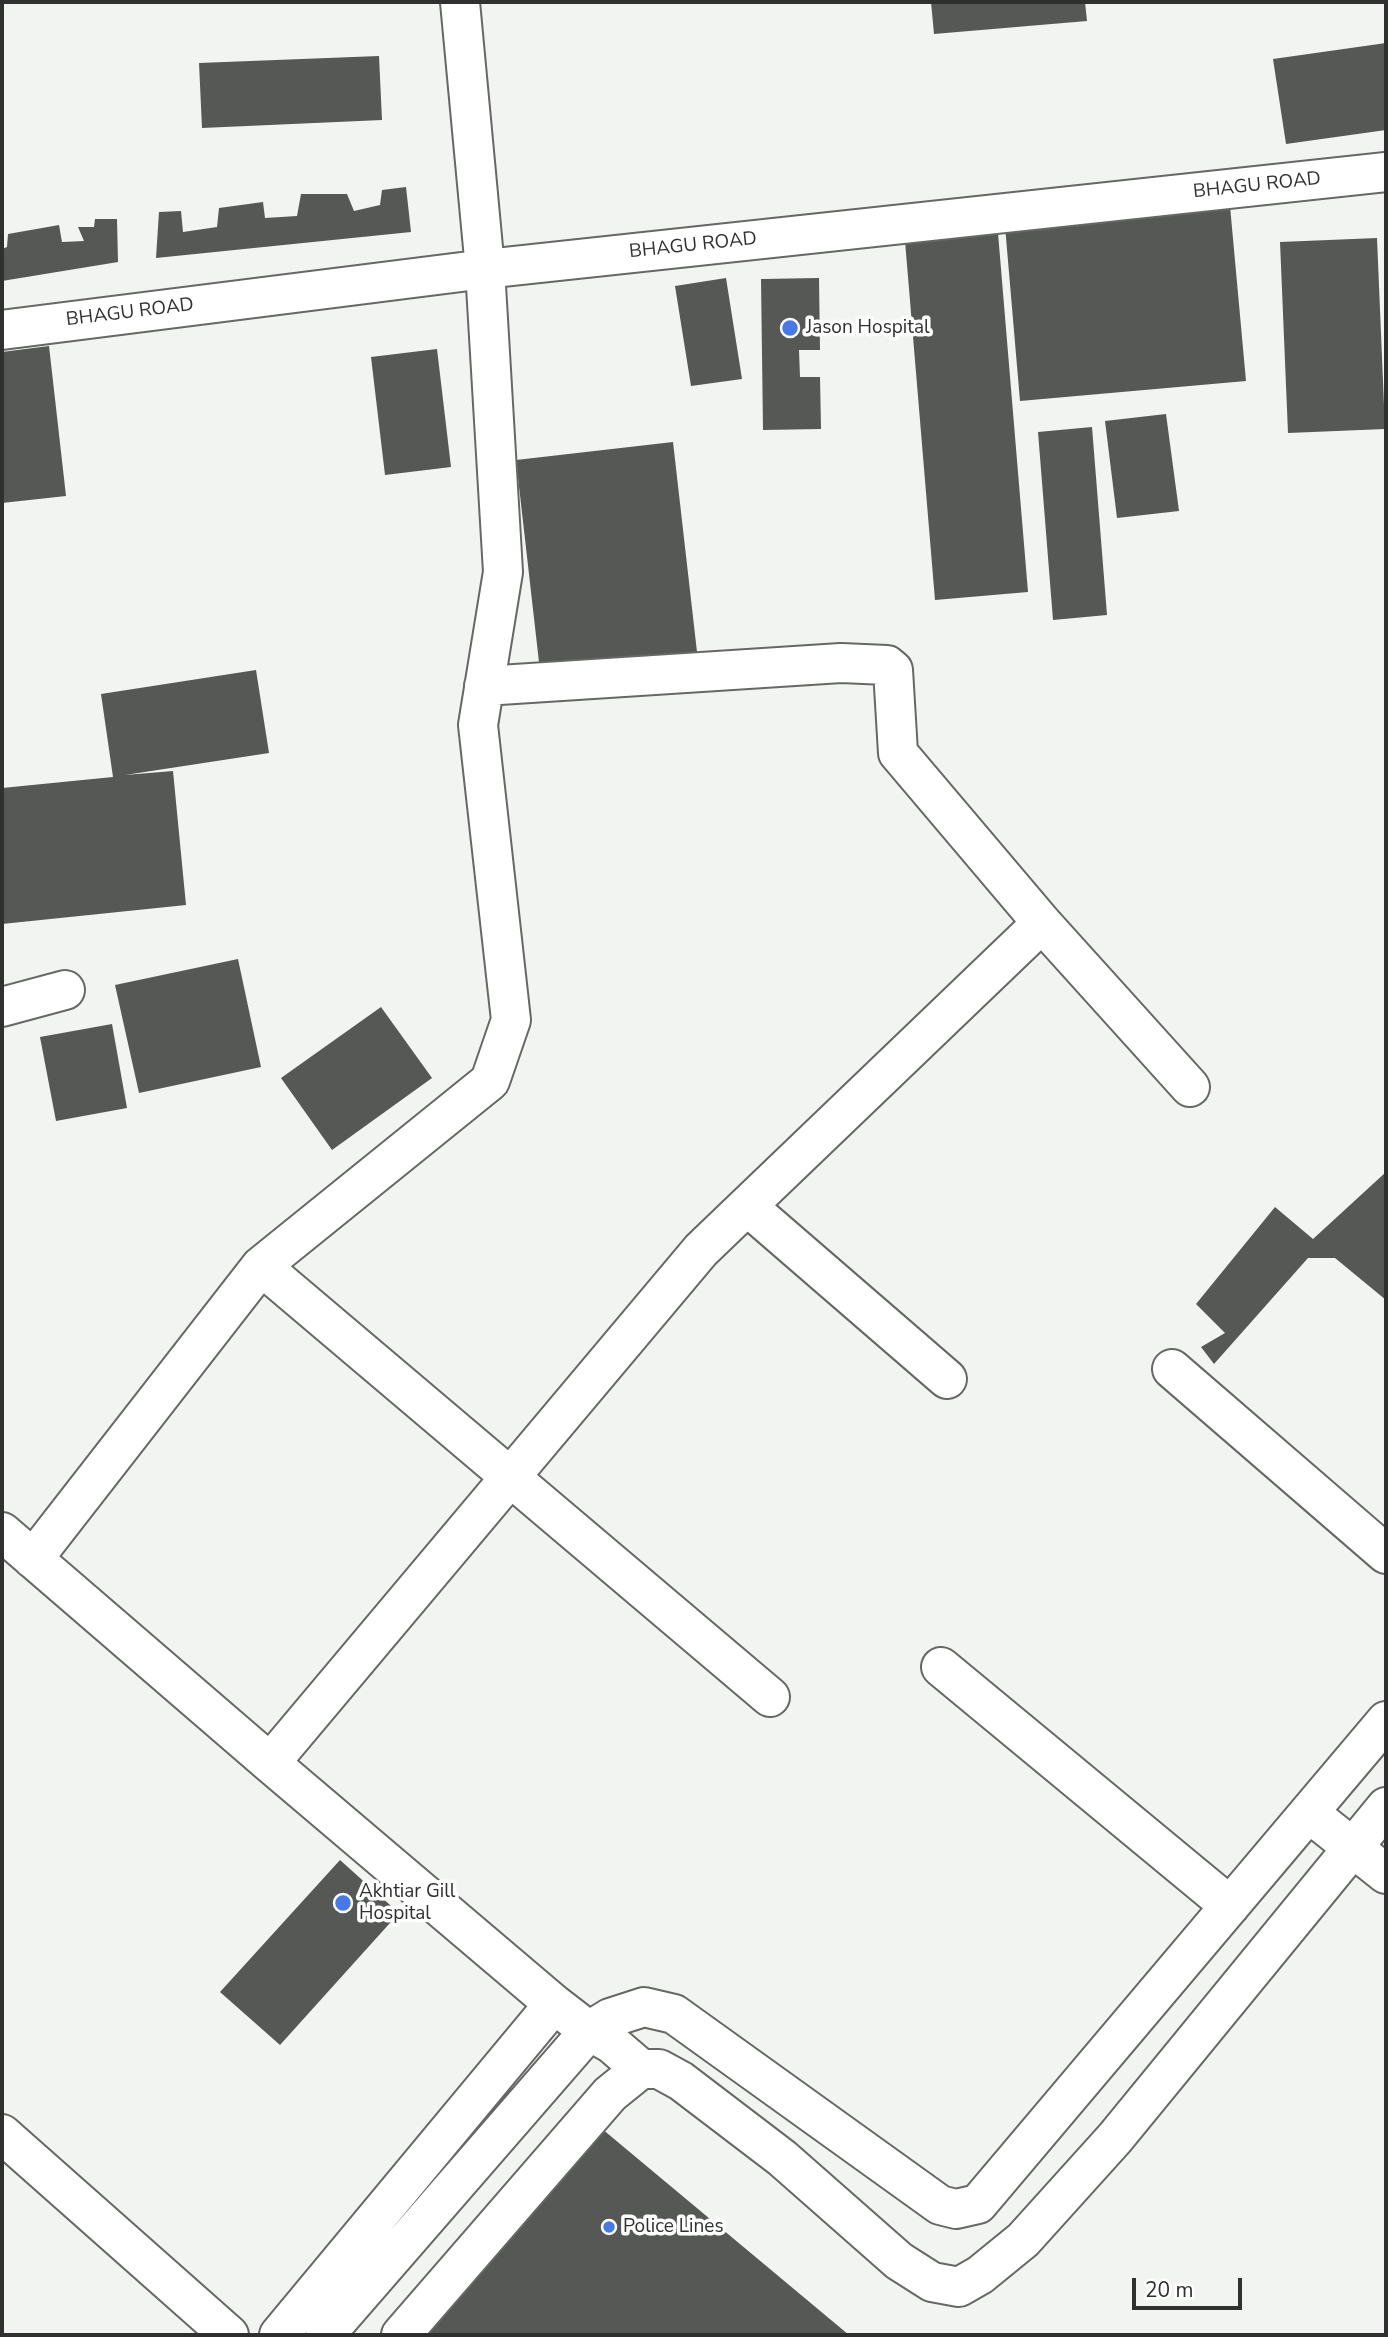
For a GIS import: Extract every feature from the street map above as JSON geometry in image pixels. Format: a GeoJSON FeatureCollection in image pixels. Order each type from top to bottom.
{"type":"FeatureCollection","features":[{"type":"Feature","properties":{"kind":"street"},"geometry":{"type":"LineString","coordinates":[[33,1559],[261,1266],[490,1081],[511,1020],[478,725],[503,572],[485,269],[460,2]]}},
{"type":"Feature","properties":{"kind":"street","name":"BHAGU ROAD"},"geometry":{"type":"LineString","coordinates":[[2,330],[485,269],[1386,172]]}},
{"type":"Feature","properties":{"kind":"street"},"geometry":{"type":"LineString","coordinates":[[485,686],[841,663],[887,665],[893,670],[898,753],[1042,923],[1190,1087]]}},
{"type":"Feature","properties":{"kind":"street"},"geometry":{"type":"LineString","coordinates":[[270,1763],[701,1250],[1042,923]]}},
{"type":"Feature","properties":{"kind":"street"},"geometry":{"type":"LineString","coordinates":[[2,1007],[65,990]]}},
{"type":"Feature","properties":{"kind":"street"},"geometry":{"type":"LineString","coordinates":[[747,1206],[947,1379]]}},
{"type":"Feature","properties":{"kind":"street"},"geometry":{"type":"LineString","coordinates":[[261,1266],[770,1697]]}},
{"type":"Feature","properties":{"kind":"street"},"geometry":{"type":"LineString","coordinates":[[1172,1369],[1386,1554]]}},
{"type":"Feature","properties":{"kind":"street"},"geometry":{"type":"LineString","coordinates":[[2,1532],[554,2004],[589,2031],[612,2044],[640,2068],[659,2070],[681,2081],[782,2158],[899,2261],[932,2282],[959,2287],[980,2275],[1023,2240],[1115,2138],[1386,1807]]}},
{"type":"Feature","properties":{"kind":"street"},"geometry":{"type":"LineString","coordinates":[[941,1667],[1230,1906]]}},
{"type":"Feature","properties":{"kind":"street"},"geometry":{"type":"LineString","coordinates":[[325,2335],[589,2031],[610,2018],[644,2007],[674,2014],[940,2205],[956,2209],[978,2203],[1386,1721]]}},
{"type":"Feature","properties":{"kind":"street"},"geometry":{"type":"LineString","coordinates":[[1309,1813],[1386,1874]]}},
{"type":"Feature","properties":{"kind":"street"},"geometry":{"type":"LineString","coordinates":[[279,2335],[554,2004]]}},
{"type":"Feature","properties":{"kind":"street"},"geometry":{"type":"LineString","coordinates":[[401,2335],[610,2094],[640,2068]]}},
{"type":"Feature","properties":{"kind":"street"},"geometry":{"type":"LineString","coordinates":[[2,2133],[229,2335]]}},
{"type":"Feature","properties":{"kind":"building"},"geometry":{"type":"Polygon","coordinates":[[[931,2],[1085,2],[1087,21],[934,34],[931,2]]]}},
{"type":"Feature","properties":{"kind":"building"},"geometry":{"type":"Polygon","coordinates":[[[1386,43],[1386,130],[1286,144],[1273,59],[1386,43]]]}},
{"type":"Feature","properties":{"kind":"building"},"geometry":{"type":"Polygon","coordinates":[[[379,56],[382,120],[202,128],[199,63],[379,56]]]}},
{"type":"Feature","properties":{"kind":"building"},"geometry":{"type":"Polygon","coordinates":[[[406,187],[411,232],[156,258],[159,212],[181,211],[183,232],[217,227],[219,208],[263,202],[265,218],[297,216],[301,194],[347,194],[354,211],[380,205],[382,190],[406,187]]]}},
{"type":"Feature","properties":{"kind":"building"},"geometry":{"type":"Polygon","coordinates":[[[1230,206],[1246,381],[1020,401],[1005,226],[1230,206]]]}},
{"type":"Feature","properties":{"kind":"building"},"geometry":{"type":"Polygon","coordinates":[[[95,219],[117,219],[118,262],[2,281],[2,249],[7,247],[8,234],[59,225],[62,242],[84,241],[78,227],[94,227],[95,219]]]}},
{"type":"Feature","properties":{"kind":"building"},"geometry":{"type":"Polygon","coordinates":[[[998,233],[1028,592],[935,600],[905,241],[998,233]]]}},
{"type":"Feature","properties":{"kind":"building"},"geometry":{"type":"Polygon","coordinates":[[[1377,238],[1385,429],[1288,433],[1280,242],[1377,238]]]}},
{"type":"Feature","properties":{"kind":"building"},"geometry":{"type":"Polygon","coordinates":[[[726,278],[742,379],[691,386],[675,286],[726,278]]]}},
{"type":"Feature","properties":{"kind":"building"},"geometry":{"type":"Polygon","coordinates":[[[819,278],[820,350],[799,350],[800,377],[820,377],[821,429],[763,430],[761,279],[819,278]]]}},
{"type":"Feature","properties":{"kind":"building"},"geometry":{"type":"Polygon","coordinates":[[[49,346],[66,496],[2,503],[2,352],[49,346]]]}},
{"type":"Feature","properties":{"kind":"building"},"geometry":{"type":"Polygon","coordinates":[[[437,349],[451,467],[385,475],[371,357],[437,349]]]}},
{"type":"Feature","properties":{"kind":"building"},"geometry":{"type":"Polygon","coordinates":[[[1166,414],[1179,511],[1117,518],[1105,421],[1166,414]]]}},
{"type":"Feature","properties":{"kind":"building"},"geometry":{"type":"Polygon","coordinates":[[[1092,427],[1107,615],[1053,620],[1038,432],[1092,427]]]}},
{"type":"Feature","properties":{"kind":"building"},"geometry":{"type":"Polygon","coordinates":[[[673,442],[697,652],[540,671],[516,460],[673,442]]]}},
{"type":"Feature","properties":{"kind":"building"},"geometry":{"type":"Polygon","coordinates":[[[256,670],[269,753],[125,775],[173,771],[186,905],[2,924],[2,788],[113,777],[101,694],[256,670]]]}},
{"type":"Feature","properties":{"kind":"building"},"geometry":{"type":"Polygon","coordinates":[[[238,959],[261,1067],[139,1093],[115,985],[238,959]]]}},
{"type":"Feature","properties":{"kind":"building"},"geometry":{"type":"Polygon","coordinates":[[[381,1007],[432,1078],[332,1150],[281,1078],[381,1007]]]}},
{"type":"Feature","properties":{"kind":"building"},"geometry":{"type":"Polygon","coordinates":[[[112,1024],[127,1108],[56,1121],[40,1037],[112,1024]]]}},
{"type":"Feature","properties":{"kind":"building"},"geometry":{"type":"Polygon","coordinates":[[[1386,1172],[1386,1300],[1335,1258],[1308,1258],[1214,1364],[1201,1347],[1225,1333],[1196,1304],[1275,1207],[1313,1239],[1386,1172]]]}},
{"type":"Feature","properties":{"kind":"building"},"geometry":{"type":"Polygon","coordinates":[[[340,1860],[399,1913],[280,2045],[220,1992],[340,1860]]]}},
{"type":"Feature","properties":{"kind":"building","name":"Police Lines"},"geometry":{"type":"Polygon","coordinates":[[[589,2118],[849,2335],[408,2335],[589,2118]]]}},
{"type":"Feature","properties":{"kind":"place","name":"Jason Hospital"},"geometry":{"type":"Point","coordinates":[790,328]}},
{"type":"Feature","properties":{"kind":"place","name":"Akhtiar Gill Hospital"},"geometry":{"type":"Point","coordinates":[343,1903]}},
{"type":"Feature","properties":{"kind":"place","name":"Police Lines"},"geometry":{"type":"Point","coordinates":[609,2227]}}]}
